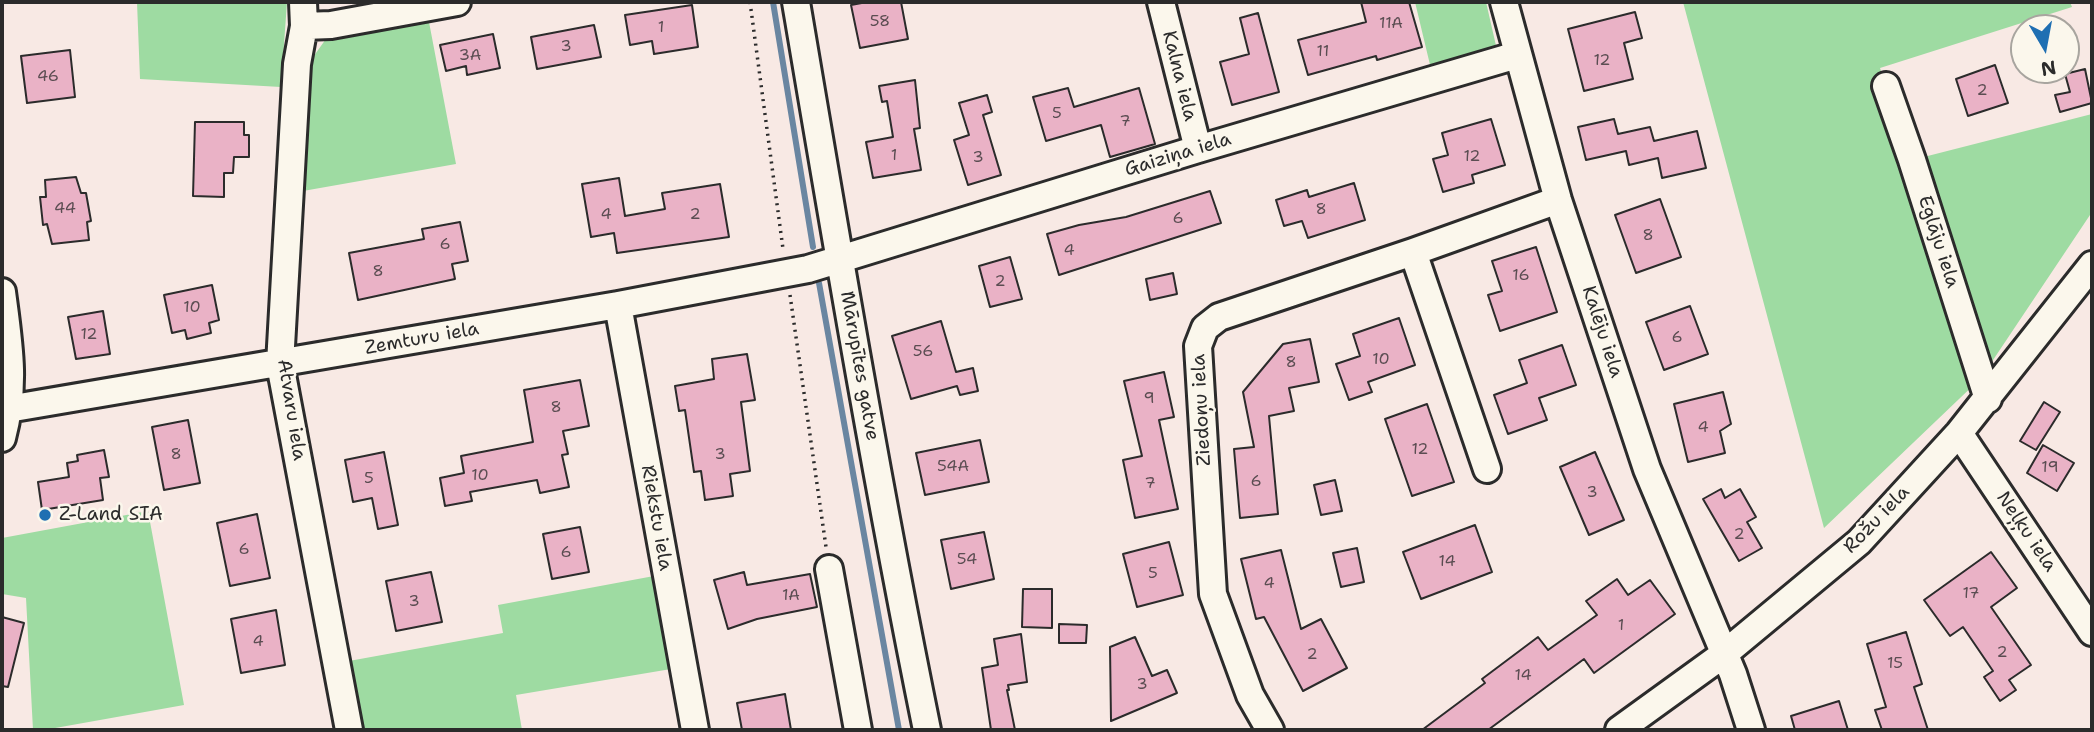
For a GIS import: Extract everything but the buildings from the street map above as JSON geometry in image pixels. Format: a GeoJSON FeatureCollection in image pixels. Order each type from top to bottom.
{"type":"FeatureCollection","features":[{"type":"Feature","properties":{"kind":"street"},"geometry":{"type":"LineString","coordinates":[[303,14],[331,25],[457,2]]}},
{"type":"Feature","properties":{"kind":"street","name":"Mārupītes gatve"},"geometry":{"type":"LineString","coordinates":[[796,2],[906,627],[927,730]]}},
{"type":"Feature","properties":{"kind":"street","name":"Kalna iela"},"geometry":{"type":"LineString","coordinates":[[1161,2],[1198,149]]}},
{"type":"Feature","properties":{"kind":"street","name":"Kalēju iela"},"geometry":{"type":"LineString","coordinates":[[1504,2],[1558,200],[1647,469],[1724,654],[1751,730]]}},
{"type":"Feature","properties":{"kind":"street","name":"Atvaru iela"},"geometry":{"type":"LineString","coordinates":[[303,14],[297,64],[280,364],[349,730]]}},
{"type":"Feature","properties":{"kind":"street","name":"Gaiziņa iela"},"geometry":{"type":"LineString","coordinates":[[840,258],[1517,55]]}},
{"type":"Feature","properties":{"kind":"street","name":"Eglāju iela"},"geometry":{"type":"LineString","coordinates":[[1886,86],[1988,399]]}},
{"type":"Feature","properties":{"kind":"street","name":"Ziedoņu iela"},"geometry":{"type":"LineString","coordinates":[[1269,730],[1250,695],[1213,594],[1198,346],[1205,328],[1219,317],[1558,200]]}},
{"type":"Feature","properties":{"kind":"street"},"geometry":{"type":"LineString","coordinates":[[1413,252],[1487,469]]}},
{"type":"Feature","properties":{"kind":"street","name":"Zemturu iela"},"geometry":{"type":"LineString","coordinates":[[6,410],[618,305],[787,273],[840,258]]}},
{"type":"Feature","properties":{"kind":"street","name":"Rožu iela"},"geometry":{"type":"LineString","coordinates":[[1619,730],[1724,654],[1859,542],[1959,433],[2088,281]]}},
{"type":"Feature","properties":{"kind":"street"},"geometry":{"type":"LineString","coordinates":[[2,292],[11,366],[2,438]]}},
{"type":"Feature","properties":{"kind":"street","name":"Riekstu iela"},"geometry":{"type":"LineString","coordinates":[[618,305],[695,730]]}},
{"type":"Feature","properties":{"kind":"street","name":"Neļķu iela"},"geometry":{"type":"LineString","coordinates":[[1959,433],[2092,632]]}},
{"type":"Feature","properties":{"kind":"street"},"geometry":{"type":"LineString","coordinates":[[829,569],[858,730]]}},
{"type":"Feature","properties":{"kind":"green space"},"geometry":{"type":"Polygon","coordinates":[[[137,2],[287,2],[281,87],[140,79],[137,2]]]}},
{"type":"Feature","properties":{"kind":"green space"},"geometry":{"type":"Polygon","coordinates":[[[1415,2],[1486,2],[1497,50],[1431,69],[1415,2]]]}},
{"type":"Feature","properties":{"kind":"green space"},"geometry":{"type":"Polygon","coordinates":[[[1683,2],[2070,2],[2072,7],[2050,14],[2010,14],[2010,27],[1880,68],[1912,160],[2092,114],[2092,212],[1981,378],[1824,528],[1683,2]]]}},
{"type":"Feature","properties":{"kind":"green space"},"geometry":{"type":"Polygon","coordinates":[[[429,22],[456,164],[303,191],[311,60],[328,36],[429,22]]]}},
{"type":"Feature","properties":{"kind":"green space"},"geometry":{"type":"Polygon","coordinates":[[[148,511],[184,705],[33,730],[26,598],[2,594],[2,538],[148,511]]]}},
{"type":"Feature","properties":{"kind":"green space"},"geometry":{"type":"Polygon","coordinates":[[[654,576],[671,669],[516,695],[522,730],[360,730],[349,661],[503,633],[498,605],[654,576]]]}},
{"type":"Feature","properties":{"kind":"waterway"},"geometry":{"type":"LineString","coordinates":[[773,2],[813,247]]}},
{"type":"Feature","properties":{"kind":"waterway"},"geometry":{"type":"LineString","coordinates":[[819,283],[899,730]]}},
{"type":"Feature","properties":{"kind":"place","name":"Z-Land SIA"},"geometry":{"type":"Point","coordinates":[45,515]}}]}
